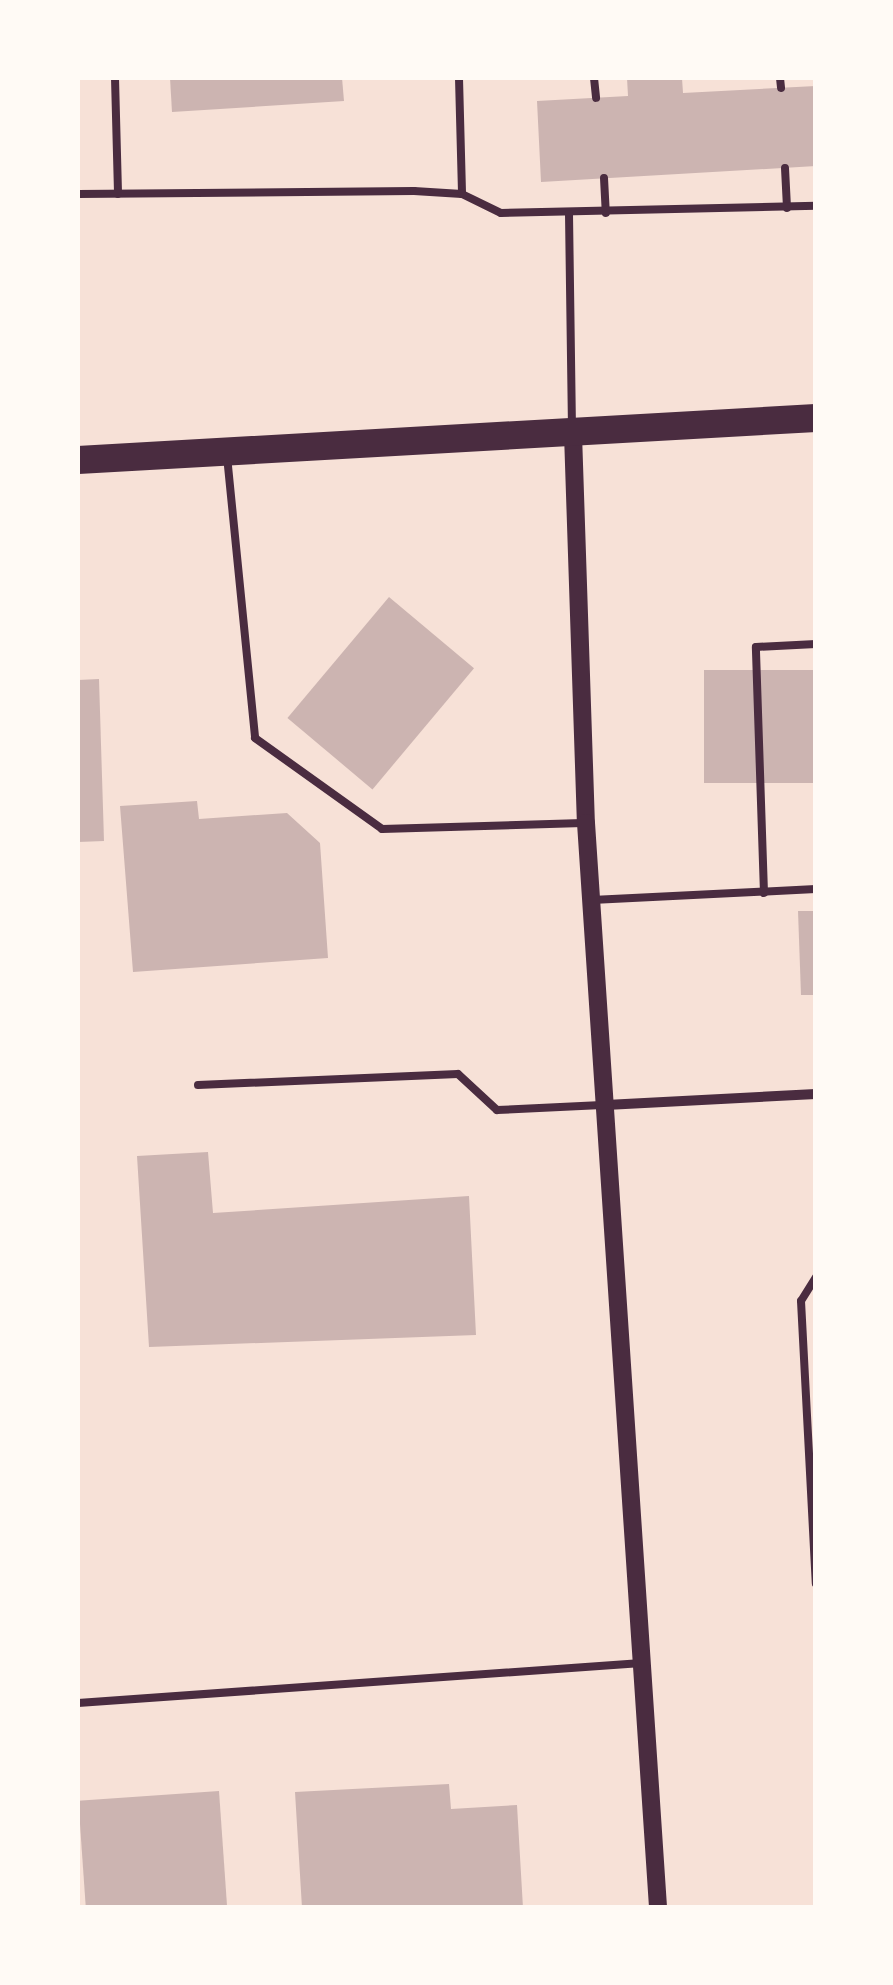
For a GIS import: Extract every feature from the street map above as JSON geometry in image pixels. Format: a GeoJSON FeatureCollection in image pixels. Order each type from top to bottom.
{"type":"FeatureCollection","features":[{"type":"Feature","properties":{"kind":"highway"},"geometry":{"type":"LineString","coordinates":[[78,460],[816,418]]}},
{"type":"Feature","properties":{"kind":"street"},"geometry":{"type":"LineString","coordinates":[[572,434],[586,823],[658,1908]]}},
{"type":"Feature","properties":{"kind":"street"},"geometry":{"type":"LineString","coordinates":[[606,1105],[816,1094]]}},
{"type":"Feature","properties":{"kind":"lane"},"geometry":{"type":"LineString","coordinates":[[115,78],[118,194]]}},
{"type":"Feature","properties":{"kind":"lane"},"geometry":{"type":"LineString","coordinates":[[459,78],[462,194]]}},
{"type":"Feature","properties":{"kind":"lane"},"geometry":{"type":"LineString","coordinates":[[594,78],[596,98]]}},
{"type":"Feature","properties":{"kind":"lane"},"geometry":{"type":"LineString","coordinates":[[780,78],[781,88]]}},
{"type":"Feature","properties":{"kind":"lane"},"geometry":{"type":"LineString","coordinates":[[786,168],[787,208]]}},
{"type":"Feature","properties":{"kind":"lane"},"geometry":{"type":"LineString","coordinates":[[604,178],[606,213]]}},
{"type":"Feature","properties":{"kind":"lane"},"geometry":{"type":"LineString","coordinates":[[78,194],[462,194],[501,213],[816,206]]}},
{"type":"Feature","properties":{"kind":"lane"},"geometry":{"type":"LineString","coordinates":[[569,214],[572,434]]}},
{"type":"Feature","properties":{"kind":"lane"},"geometry":{"type":"LineString","coordinates":[[226,451],[256,738],[382,829],[586,823]]}},
{"type":"Feature","properties":{"kind":"lane"},"geometry":{"type":"LineString","coordinates":[[764,893],[756,648],[816,644]]}},
{"type":"Feature","properties":{"kind":"lane"},"geometry":{"type":"LineString","coordinates":[[592,900],[816,889]]}},
{"type":"Feature","properties":{"kind":"lane"},"geometry":{"type":"LineString","coordinates":[[198,1085],[458,1074],[497,1110],[606,1105]]}},
{"type":"Feature","properties":{"kind":"lane"},"geometry":{"type":"LineString","coordinates":[[816,1277],[801,1301],[816,1584]]}},
{"type":"Feature","properties":{"kind":"lane"},"geometry":{"type":"LineString","coordinates":[[78,1703],[642,1662]]}},
{"type":"Feature","properties":{"kind":"building"},"geometry":{"type":"Polygon","coordinates":[[[170,78],[342,78],[344,101],[172,112],[170,78]]]}},
{"type":"Feature","properties":{"kind":"building"},"geometry":{"type":"Polygon","coordinates":[[[627,78],[682,78],[683,93],[816,86],[816,166],[541,182],[537,101],[628,96],[627,78]]]}},
{"type":"Feature","properties":{"kind":"building"},"geometry":{"type":"Polygon","coordinates":[[[389,597],[474,668],[372,789],[287,718],[389,597]]]}},
{"type":"Feature","properties":{"kind":"building"},"geometry":{"type":"Polygon","coordinates":[[[704,670],[816,670],[816,783],[704,783],[704,670]]]}},
{"type":"Feature","properties":{"kind":"building"},"geometry":{"type":"Polygon","coordinates":[[[99,679],[104,841],[78,842],[78,680],[99,679]]]}},
{"type":"Feature","properties":{"kind":"building"},"geometry":{"type":"Polygon","coordinates":[[[197,801],[199,819],[287,813],[320,843],[328,958],[133,972],[120,806],[197,801]]]}},
{"type":"Feature","properties":{"kind":"building"},"geometry":{"type":"Polygon","coordinates":[[[798,911],[816,911],[816,995],[801,995],[798,911]]]}},
{"type":"Feature","properties":{"kind":"building"},"geometry":{"type":"Polygon","coordinates":[[[208,1152],[213,1213],[469,1196],[476,1335],[149,1347],[137,1156],[208,1152]]]}},
{"type":"Feature","properties":{"kind":"building"},"geometry":{"type":"Polygon","coordinates":[[[449,1784],[451,1809],[517,1805],[523,1908],[302,1908],[295,1792],[449,1784]]]}},
{"type":"Feature","properties":{"kind":"building"},"geometry":{"type":"Polygon","coordinates":[[[219,1791],[227,1908],[86,1908],[78,1801],[219,1791]]]}}]}
